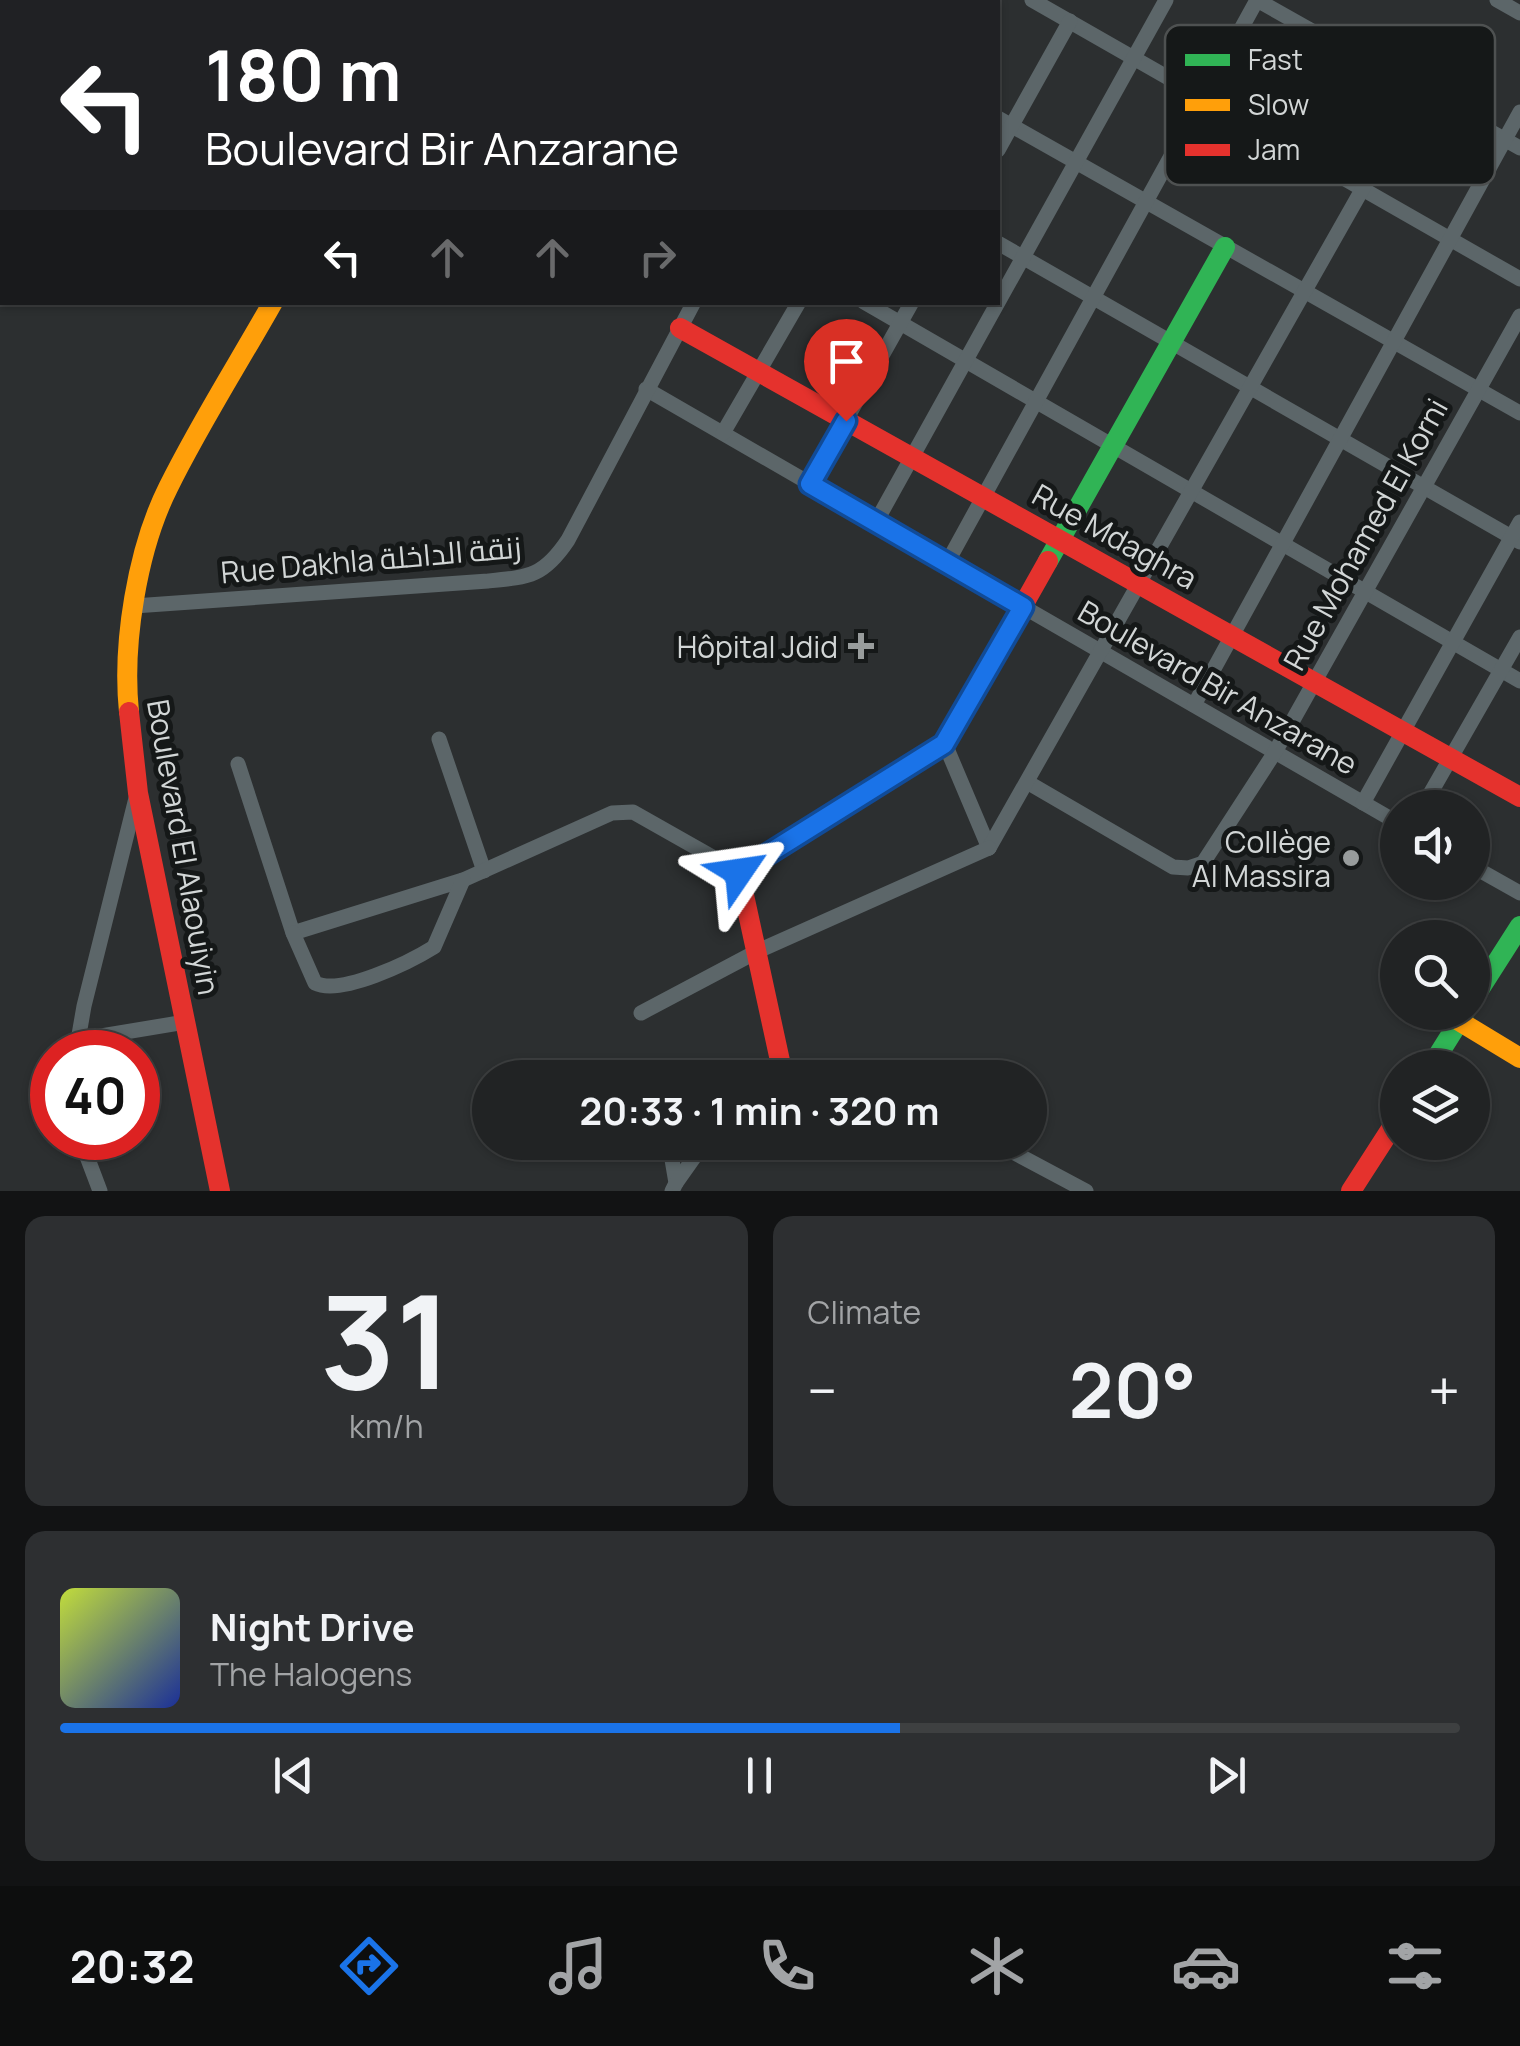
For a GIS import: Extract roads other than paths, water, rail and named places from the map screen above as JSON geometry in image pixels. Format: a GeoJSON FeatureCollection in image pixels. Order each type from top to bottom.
{"type":"FeatureCollection","features":[{"type":"Feature","properties":{"kind":"street"},"geometry":{"type":"LineString","coordinates":[[1032,0],[1165,76]]}},
{"type":"Feature","properties":{"kind":"street"},"geometry":{"type":"LineString","coordinates":[[1000,299],[1166,0]]}},
{"type":"Feature","properties":{"kind":"street"},"geometry":{"type":"LineString","coordinates":[[1243,25],[1257,0],[1301,25]]}},
{"type":"Feature","properties":{"kind":"street"},"geometry":{"type":"LineString","coordinates":[[1497,0],[1520,13]]}},
{"type":"Feature","properties":{"kind":"street"},"geometry":{"type":"LineString","coordinates":[[1070,22],[1004,122],[1520,412]]}},
{"type":"Feature","properties":{"kind":"street"},"geometry":{"type":"LineString","coordinates":[[1495,170],[1512,144],[1520,112]]}},
{"type":"Feature","properties":{"kind":"street"},"geometry":{"type":"LineString","coordinates":[[947,563],[1165,168]]}},
{"type":"Feature","properties":{"kind":"street"},"geometry":{"type":"LineString","coordinates":[[1356,185],[1520,279]]}},
{"type":"Feature","properties":{"kind":"street"},"geometry":{"type":"LineString","coordinates":[[641,1013],[756,952],[990,848],[1365,185]]}},
{"type":"Feature","properties":{"kind":"street"},"geometry":{"type":"LineString","coordinates":[[1194,706],[1450,239],[1485,185]]}},
{"type":"Feature","properties":{"kind":"street"},"geometry":{"type":"LineString","coordinates":[[1000,244],[1516,540]]}},
{"type":"Feature","properties":{"kind":"street"},"geometry":{"type":"LineString","coordinates":[[739,872],[944,744],[1225,246]]}},
{"type":"Feature","properties":{"kind":"street","name":"Boulevard El Alaouiyin"},"geometry":{"type":"LineString","coordinates":[[220,1191],[138,792],[125,670],[142,564],[166,491],[271,305]]}},
{"type":"Feature","properties":{"kind":"street","name":"Rue Dakhla زنقة الداخلة"},"geometry":{"type":"LineString","coordinates":[[134,606],[488,581],[540,573],[554,562],[568,540],[692,305]]}},
{"type":"Feature","properties":{"kind":"street"},"geometry":{"type":"LineString","coordinates":[[723,434],[796,305]]}},
{"type":"Feature","properties":{"kind":"street"},"geometry":{"type":"LineString","coordinates":[[869,305],[1520,681]]}},
{"type":"Feature","properties":{"kind":"street"},"geometry":{"type":"LineString","coordinates":[[810,484],[910,305]]}},
{"type":"Feature","properties":{"kind":"street"},"geometry":{"type":"LineString","coordinates":[[876,522],[997,305]]}},
{"type":"Feature","properties":{"kind":"street","name":"Rue Mohamed El Korni"},"geometry":{"type":"LineString","coordinates":[[1027,782],[1173,866],[1188,868],[1203,863],[1274,752],[1520,316]]}},
{"type":"Feature","properties":{"kind":"street","name":"Rue Mdaghra"},"geometry":{"type":"LineString","coordinates":[[680,328],[1520,797]]}},
{"type":"Feature","properties":{"kind":"street","name":"Boulevard Bir Anzarane"},"geometry":{"type":"LineString","coordinates":[[646,390],[1380,812]]}},
{"type":"Feature","properties":{"kind":"street"},"geometry":{"type":"LineString","coordinates":[[1363,803],[1453,642],[1516,540],[1520,522]]}},
{"type":"Feature","properties":{"kind":"street"},"geometry":{"type":"LineString","coordinates":[[1432,790],[1520,637]]}},
{"type":"Feature","properties":{"kind":"street"},"geometry":{"type":"LineString","coordinates":[[438,739],[484,871]]}},
{"type":"Feature","properties":{"kind":"street"},"geometry":{"type":"LineString","coordinates":[[944,744],[990,848]]}},
{"type":"Feature","properties":{"kind":"street"},"geometry":{"type":"LineString","coordinates":[[238,764],[292,933],[315,984],[334,987],[386,970],[434,947],[464,880]]}},
{"type":"Feature","properties":{"kind":"street"},"geometry":{"type":"LineString","coordinates":[[80,1030],[138,792]]}},
{"type":"Feature","properties":{"kind":"street"},"geometry":{"type":"LineString","coordinates":[[292,933],[464,880],[592,820],[612,813],[633,812],[739,872],[780,1060]]}},
{"type":"Feature","properties":{"kind":"street"},"geometry":{"type":"LineString","coordinates":[[1490,876],[1520,893]]}},
{"type":"Feature","properties":{"kind":"street"},"geometry":{"type":"LineString","coordinates":[[1490,972],[1520,926]]}},
{"type":"Feature","properties":{"kind":"street"},"geometry":{"type":"LineString","coordinates":[[149,1030],[185,1022]]}},
{"type":"Feature","properties":{"kind":"street"},"geometry":{"type":"LineString","coordinates":[[1480,1030],[1520,1058]]}},
{"type":"Feature","properties":{"kind":"street"},"geometry":{"type":"LineString","coordinates":[[1351,1191],[1380,1146]]}},
{"type":"Feature","properties":{"kind":"street"},"geometry":{"type":"LineString","coordinates":[[88,1160],[100,1191]]}},
{"type":"Feature","properties":{"kind":"street"},"geometry":{"type":"LineString","coordinates":[[671,1160],[674,1187]]}},
{"type":"Feature","properties":{"kind":"street"},"geometry":{"type":"LineString","coordinates":[[674,1187],[693,1160]]}},
{"type":"Feature","properties":{"kind":"street"},"geometry":{"type":"LineString","coordinates":[[1028,1160],[1086,1191]]}},
{"type":"Feature","properties":{"kind":"place","name":"Hôpital Jdid"},"geometry":{"type":"Point","coordinates":[861,646]}},
{"type":"Feature","properties":{"kind":"place","name":"Collège Al Massira"},"geometry":{"type":"Point","coordinates":[1351,858]}}]}
